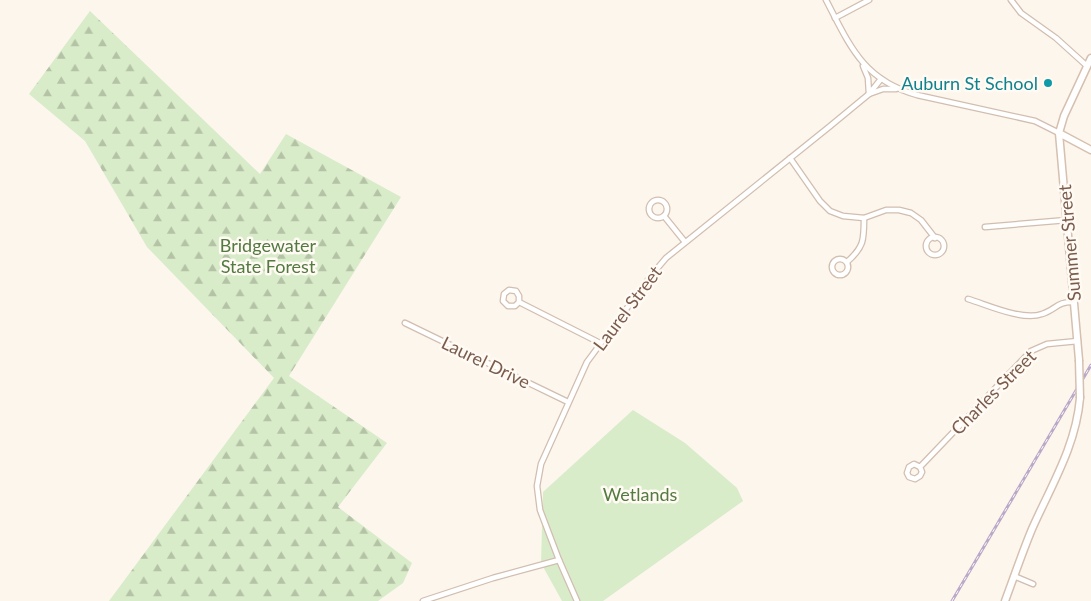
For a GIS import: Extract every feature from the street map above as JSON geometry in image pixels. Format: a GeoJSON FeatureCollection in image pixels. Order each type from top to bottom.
{"type":"FeatureCollection","features":[{"type":"Feature","properties":{"kind":"main road","name":"Summer Street"},"geometry":{"type":"LineString","coordinates":[[1006,601],[1032,531],[1069,450],[1076,427],[1080,398],[1078,342],[1059,133],[1064,116],[1091,58]]}},
{"type":"Feature","properties":{"kind":"main road"},"geometry":{"type":"LineString","coordinates":[[1059,133],[1091,150]]}},
{"type":"Feature","properties":{"kind":"street"},"geometry":{"type":"LineString","coordinates":[[826,0],[860,60],[868,78],[869,94]]}},
{"type":"Feature","properties":{"kind":"street"},"geometry":{"type":"LineString","coordinates":[[835,18],[868,0]]}},
{"type":"Feature","properties":{"kind":"street"},"geometry":{"type":"LineString","coordinates":[[1011,0],[1021,13],[1056,38],[1087,66]]}},
{"type":"Feature","properties":{"kind":"street"},"geometry":{"type":"LineString","coordinates":[[860,60],[880,79],[898,89],[917,95],[1035,121],[1059,133]]}},
{"type":"Feature","properties":{"kind":"street","name":"Laurel Street"},"geometry":{"type":"LineString","coordinates":[[577,601],[540,510],[538,479],[547,448],[587,362],[660,264],[684,242],[869,94],[880,79]]}},
{"type":"Feature","properties":{"kind":"street","name":"Laurel Street"},"geometry":{"type":"LineString","coordinates":[[869,94],[883,89],[898,89]]}},
{"type":"Feature","properties":{"kind":"street"},"geometry":{"type":"LineString","coordinates":[[790,158],[820,201],[830,211],[843,216],[864,218],[886,210],[899,210],[911,213],[920,220],[935,238]]}},
{"type":"Feature","properties":{"kind":"street"},"geometry":{"type":"LineString","coordinates":[[657,200],[665,204],[667,209],[664,216],[657,218],[652,216],[649,208],[652,202],[657,200]]}},
{"type":"Feature","properties":{"kind":"street"},"geometry":{"type":"LineString","coordinates":[[664,216],[684,242]]}},
{"type":"Feature","properties":{"kind":"street"},"geometry":{"type":"LineString","coordinates":[[847,262],[861,246],[864,218]]}},
{"type":"Feature","properties":{"kind":"street"},"geometry":{"type":"LineString","coordinates":[[985,227],[1067,220]]}},
{"type":"Feature","properties":{"kind":"street"},"geometry":{"type":"LineString","coordinates":[[968,299],[1023,316],[1042,314],[1060,303],[1066,301],[1074,302]]}},
{"type":"Feature","properties":{"kind":"street"},"geometry":{"type":"LineString","coordinates":[[519,302],[600,343]]}},
{"type":"Feature","properties":{"kind":"street","name":"Laurel Drive"},"geometry":{"type":"LineString","coordinates":[[405,323],[568,402]]}},
{"type":"Feature","properties":{"kind":"street","name":"Charles Street"},"geometry":{"type":"LineString","coordinates":[[920,467],[1031,352],[1038,347],[1051,343],[1078,342]]}},
{"type":"Feature","properties":{"kind":"street"},"geometry":{"type":"LineString","coordinates":[[423,601],[493,578],[559,560]]}},
{"type":"Feature","properties":{"kind":"street"},"geometry":{"type":"LineString","coordinates":[[1014,576],[1033,584]]}},
{"type":"Feature","properties":{"kind":"green space","name":"Bridgewater State Forest"},"geometry":{"type":"Polygon","coordinates":[[[90,11],[260,174],[286,134],[401,197],[289,376],[387,443],[338,507],[412,563],[403,583],[378,601],[109,601],[274,378],[147,247],[85,141],[29,94],[90,11]]]}},
{"type":"Feature","properties":{"kind":"green space","name":"Wetlands"},"geometry":{"type":"Polygon","coordinates":[[[633,410],[685,443],[737,488],[743,501],[603,601],[562,601],[541,563],[543,492],[633,410]]]}},
{"type":"Feature","properties":{"kind":"railway"},"geometry":{"type":"LineString","coordinates":[[952,601],[1091,365]]}},
{"type":"Feature","properties":{"kind":"place","name":"Auburn St School"},"geometry":{"type":"Point","coordinates":[1048,83]}}]}
